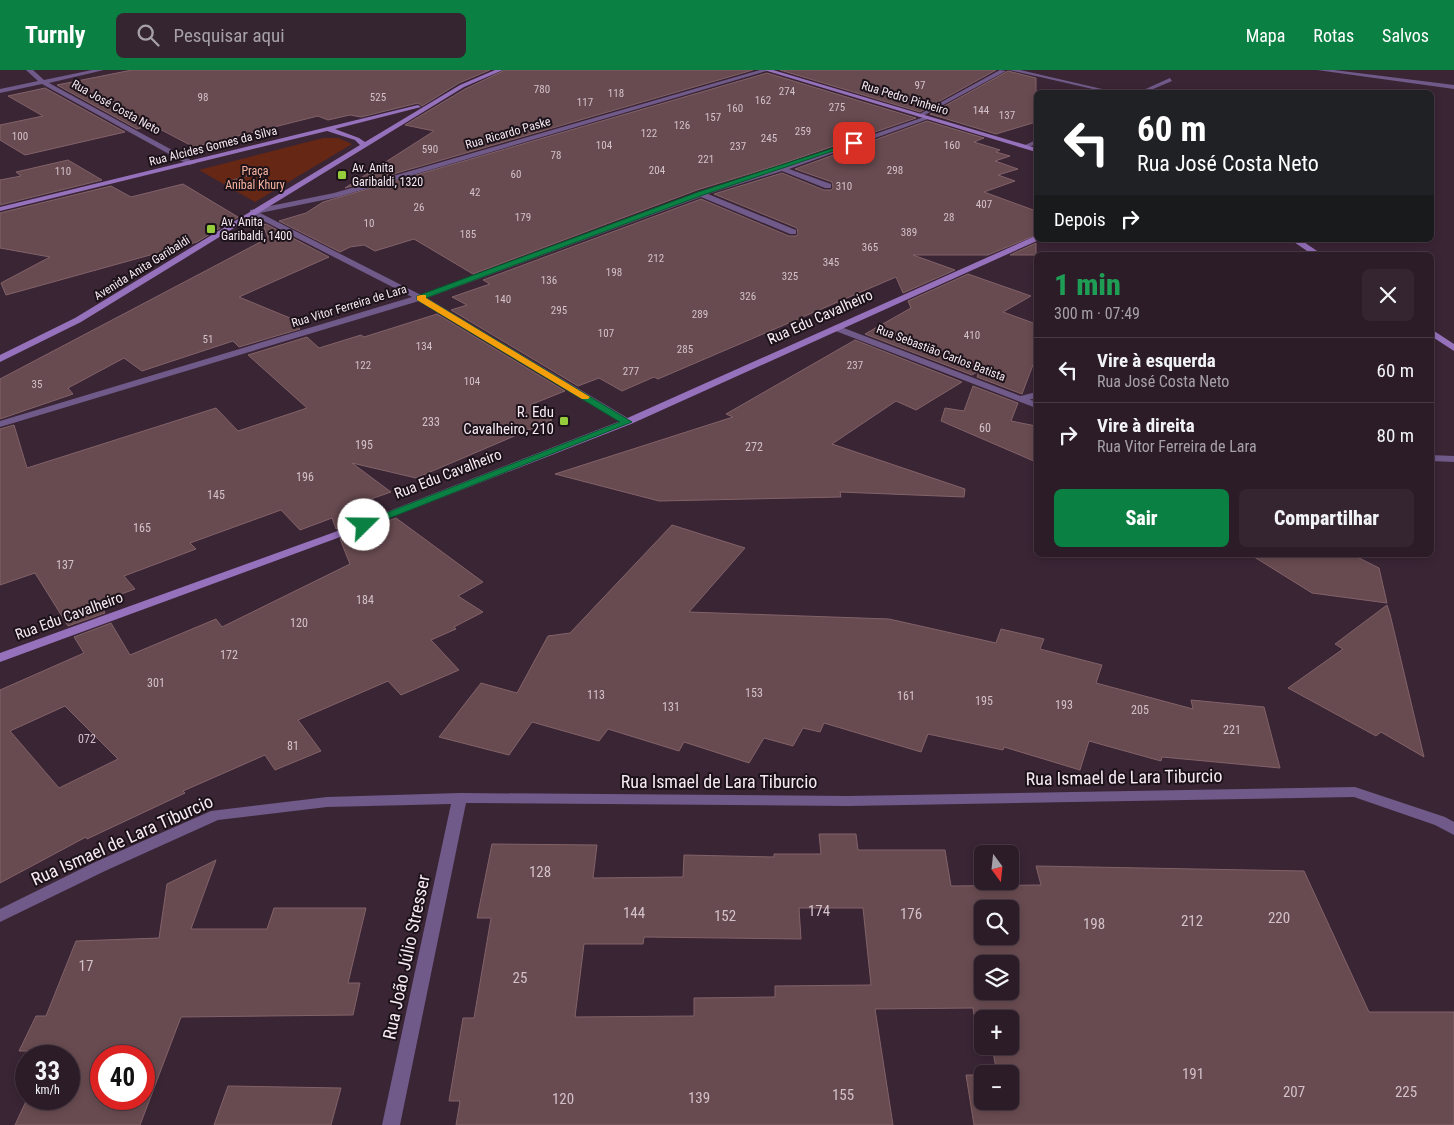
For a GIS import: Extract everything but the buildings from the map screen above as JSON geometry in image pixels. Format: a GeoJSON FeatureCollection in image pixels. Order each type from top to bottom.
{"type":"FeatureCollection","features":[{"type":"Feature","properties":{"kind":"street","name":"Rua José Costa Neto"},"geometry":{"type":"LineString","coordinates":[[29,70],[43,82],[192,163]]}},
{"type":"Feature","properties":{"kind":"street"},"geometry":{"type":"LineString","coordinates":[[0,91],[101,70]]}},
{"type":"Feature","properties":{"kind":"street","name":"Avenida Anita Garibaldi"},"geometry":{"type":"LineString","coordinates":[[0,359],[78,320],[431,104],[462,86],[500,70]]}},
{"type":"Feature","properties":{"kind":"street","name":"Rua Pedro Pinheiro"},"geometry":{"type":"LineString","coordinates":[[767,70],[1034,149]]}},
{"type":"Feature","properties":{"kind":"street","name":"Rua Ricardo Paske"},"geometry":{"type":"LineString","coordinates":[[253,212],[334,195],[767,70]]}},
{"type":"Feature","properties":{"kind":"street"},"geometry":{"type":"LineString","coordinates":[[1012,70],[1103,90]]}},
{"type":"Feature","properties":{"kind":"street"},"geometry":{"type":"LineString","coordinates":[[1320,70],[1454,87]]}},
{"type":"Feature","properties":{"kind":"street","name":"Rua Vitor Ferreira de Lara"},"geometry":{"type":"LineString","coordinates":[[0,424],[420,298],[700,194],[782,169],[923,117],[1003,71]]}},
{"type":"Feature","properties":{"kind":"street"},"geometry":{"type":"LineString","coordinates":[[1147,90],[1170,80]]}},
{"type":"Feature","properties":{"kind":"street","name":"Rua Alcides Gomes da Silva"},"geometry":{"type":"LineString","coordinates":[[0,209],[431,104]]}},
{"type":"Feature","properties":{"kind":"street"},"geometry":{"type":"LineString","coordinates":[[328,129],[357,139],[365,144]]}},
{"type":"Feature","properties":{"kind":"street"},"geometry":{"type":"LineString","coordinates":[[1026,146],[1034,143]]}},
{"type":"Feature","properties":{"kind":"street"},"geometry":{"type":"LineString","coordinates":[[782,169],[828,186]]}},
{"type":"Feature","properties":{"kind":"street"},"geometry":{"type":"LineString","coordinates":[[700,194],[792,232]]}},
{"type":"Feature","properties":{"kind":"street"},"geometry":{"type":"LineString","coordinates":[[253,212],[420,298],[627,422]]}},
{"type":"Feature","properties":{"kind":"street","name":"Rua Edu Cavalheiro"},"geometry":{"type":"LineString","coordinates":[[0,658],[347,531],[627,422],[1034,240]]}},
{"type":"Feature","properties":{"kind":"street"},"geometry":{"type":"LineString","coordinates":[[1298,242],[1314,252]]}},
{"type":"Feature","properties":{"kind":"street","name":"Rua Sebastião Carlos Batista"},"geometry":{"type":"LineString","coordinates":[[836,328],[1034,404]]}},
{"type":"Feature","properties":{"kind":"street"},"geometry":{"type":"LineString","coordinates":[[1434,334],[1454,348]]}},
{"type":"Feature","properties":{"kind":"street"},"geometry":{"type":"LineString","coordinates":[[1021,399],[1034,396]]}},
{"type":"Feature","properties":{"kind":"street"},"geometry":{"type":"LineString","coordinates":[[1434,458],[1454,459]]}},
{"type":"Feature","properties":{"kind":"street","name":"Rua Ismael de Lara Tiburcio"},"geometry":{"type":"LineString","coordinates":[[0,916],[99,867],[216,815],[327,802],[460,798],[848,801],[1355,792],[1440,821],[1454,829]]}},
{"type":"Feature","properties":{"kind":"street","name":"Rua João Júlio Stresser"},"geometry":{"type":"LineString","coordinates":[[391,1125],[460,798]]}},
{"type":"Feature","properties":{"kind":"green space","name":"Praça Aníbal Khury"},"geometry":{"type":"Polygon","coordinates":[[[323,138],[338,138],[352,144],[255,202],[199,170],[323,138]]]}},
{"type":"Feature","properties":{"kind":"slow traffic"},"geometry":{"type":"LineString","coordinates":[[424,297],[420,298],[585,397]]}},
{"type":"Feature","properties":{"kind":"place","name":"Av. Anita Garibaldi, 1320"},"geometry":{"type":"Point","coordinates":[342,175]}},
{"type":"Feature","properties":{"kind":"place","name":"Av. Anita Garibaldi, 1400"},"geometry":{"type":"Point","coordinates":[211,229]}},
{"type":"Feature","properties":{"kind":"place","name":"R. Edu Cavalheiro, 210"},"geometry":{"type":"Point","coordinates":[564,421]}},
{"type":"Feature","properties":{"kind":"route"},"geometry":{"type":"LineString","coordinates":[[364,525],[627,422],[420,298],[700,194],[782,169],[854,143]]}}]}
